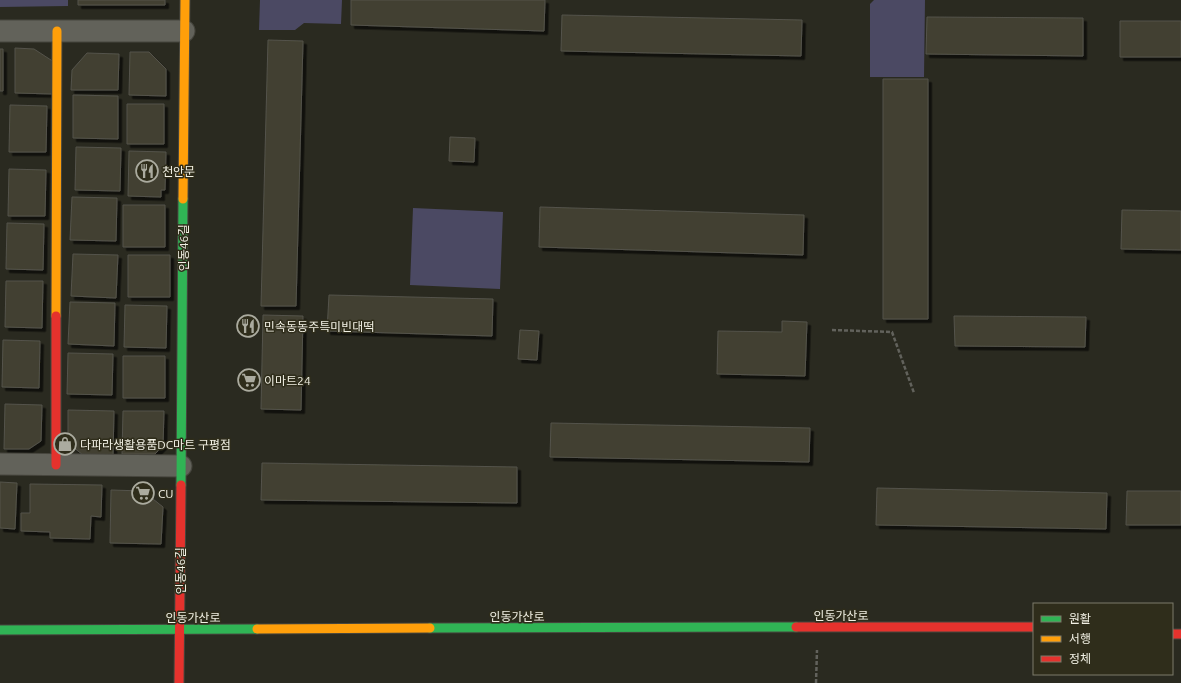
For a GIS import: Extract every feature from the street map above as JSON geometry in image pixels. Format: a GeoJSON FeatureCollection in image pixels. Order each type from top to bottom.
{"type":"FeatureCollection","features":[{"type":"Feature","properties":{"kind":"street","name":"인동46길"},"geometry":{"type":"LineString","coordinates":[[179,683],[185,0]]}},
{"type":"Feature","properties":{"kind":"street"},"geometry":{"type":"LineString","coordinates":[[0,31],[184,31]]}},
{"type":"Feature","properties":{"kind":"street"},"geometry":{"type":"LineString","coordinates":[[56,465],[57,31]]}},
{"type":"Feature","properties":{"kind":"street"},"geometry":{"type":"LineString","coordinates":[[0,464],[181,466]]}},
{"type":"Feature","properties":{"kind":"street","name":"인동가산로"},"geometry":{"type":"LineString","coordinates":[[0,630],[1033,627]]}},
{"type":"Feature","properties":{"kind":"path"},"geometry":{"type":"LineString","coordinates":[[832,330],[892,332],[914,392]]}},
{"type":"Feature","properties":{"kind":"path"},"geometry":{"type":"LineString","coordinates":[[816,683],[817,627]]}},
{"type":"Feature","properties":{"kind":"shaded area"},"geometry":{"type":"Polygon","coordinates":[[[0,0],[68,0],[68,6],[0,7],[0,0]]]}},
{"type":"Feature","properties":{"kind":"shaded area"},"geometry":{"type":"Polygon","coordinates":[[[260,0],[342,0],[341,24],[304,23],[295,30],[259,30],[260,0]]]}},
{"type":"Feature","properties":{"kind":"shaded area"},"geometry":{"type":"Polygon","coordinates":[[[874,0],[925,0],[924,77],[870,77],[870,4],[874,0]]]}},
{"type":"Feature","properties":{"kind":"shaded area"},"geometry":{"type":"Polygon","coordinates":[[[413,208],[503,212],[500,289],[410,285],[413,208]]]}},
{"type":"Feature","properties":{"kind":"building"},"geometry":{"type":"Polygon","coordinates":[[[78,0],[165,0],[165,5],[78,5],[78,0]]]}},
{"type":"Feature","properties":{"kind":"building"},"geometry":{"type":"Polygon","coordinates":[[[351,0],[545,0],[544,31],[351,25],[351,0]]]}},
{"type":"Feature","properties":{"kind":"building"},"geometry":{"type":"Polygon","coordinates":[[[562,15],[802,20],[801,56],[561,51],[562,15]]]}},
{"type":"Feature","properties":{"kind":"building"},"geometry":{"type":"Polygon","coordinates":[[[927,17],[1083,18],[1083,56],[926,54],[927,17]]]}},
{"type":"Feature","properties":{"kind":"building"},"geometry":{"type":"Polygon","coordinates":[[[1120,21],[1181,21],[1181,57],[1120,57],[1120,21]]]}},
{"type":"Feature","properties":{"kind":"building"},"geometry":{"type":"Polygon","coordinates":[[[268,40],[303,41],[296,306],[261,306],[268,40]]]}},
{"type":"Feature","properties":{"kind":"building"},"geometry":{"type":"Polygon","coordinates":[[[15,48],[34,49],[54,62],[54,94],[15,93],[15,48]]]}},
{"type":"Feature","properties":{"kind":"building"},"geometry":{"type":"Polygon","coordinates":[[[0,49],[3,49],[3,91],[0,91],[0,49]]]}},
{"type":"Feature","properties":{"kind":"building"},"geometry":{"type":"Polygon","coordinates":[[[130,52],[149,52],[166,69],[166,96],[129,95],[130,52]]]}},
{"type":"Feature","properties":{"kind":"building"},"geometry":{"type":"Polygon","coordinates":[[[87,53],[119,54],[118,90],[71,90],[72,70],[87,53]]]}},
{"type":"Feature","properties":{"kind":"building"},"geometry":{"type":"Polygon","coordinates":[[[883,79],[928,79],[928,319],[883,319],[883,79]]]}},
{"type":"Feature","properties":{"kind":"building"},"geometry":{"type":"Polygon","coordinates":[[[73,95],[118,96],[118,139],[73,138],[73,95]]]}},
{"type":"Feature","properties":{"kind":"building"},"geometry":{"type":"Polygon","coordinates":[[[127,104],[164,104],[164,144],[127,144],[127,104]]]}},
{"type":"Feature","properties":{"kind":"building"},"geometry":{"type":"Polygon","coordinates":[[[10,105],[47,106],[46,152],[9,152],[10,105]]]}},
{"type":"Feature","properties":{"kind":"building"},"geometry":{"type":"Polygon","coordinates":[[[450,137],[475,138],[474,162],[449,161],[450,137]]]}},
{"type":"Feature","properties":{"kind":"building"},"geometry":{"type":"Polygon","coordinates":[[[76,147],[121,148],[120,191],[75,190],[76,147]]]}},
{"type":"Feature","properties":{"kind":"building","name":"천안문"},"geometry":{"type":"Polygon","coordinates":[[[129,151],[166,152],[165,190],[161,190],[161,197],[128,196],[129,151]]]}},
{"type":"Feature","properties":{"kind":"building"},"geometry":{"type":"Polygon","coordinates":[[[9,169],[46,170],[45,216],[8,216],[9,169]]]}},
{"type":"Feature","properties":{"kind":"building"},"geometry":{"type":"Polygon","coordinates":[[[72,197],[117,198],[116,241],[70,240],[72,197]]]}},
{"type":"Feature","properties":{"kind":"building"},"geometry":{"type":"Polygon","coordinates":[[[123,205],[165,205],[165,247],[123,247],[123,205]]]}},
{"type":"Feature","properties":{"kind":"building"},"geometry":{"type":"Polygon","coordinates":[[[540,207],[804,215],[803,255],[539,247],[540,207]]]}},
{"type":"Feature","properties":{"kind":"building"},"geometry":{"type":"Polygon","coordinates":[[[1122,210],[1181,211],[1181,250],[1121,249],[1122,210]]]}},
{"type":"Feature","properties":{"kind":"building"},"geometry":{"type":"Polygon","coordinates":[[[7,223],[44,224],[43,270],[6,269],[7,223]]]}},
{"type":"Feature","properties":{"kind":"building"},"geometry":{"type":"Polygon","coordinates":[[[73,254],[118,255],[116,298],[71,296],[73,254]]]}},
{"type":"Feature","properties":{"kind":"building"},"geometry":{"type":"Polygon","coordinates":[[[128,255],[170,255],[170,297],[128,297],[128,255]]]}},
{"type":"Feature","properties":{"kind":"building"},"geometry":{"type":"Polygon","coordinates":[[[6,281],[43,281],[42,328],[5,327],[6,281]]]}},
{"type":"Feature","properties":{"kind":"building"},"geometry":{"type":"Polygon","coordinates":[[[329,295],[493,299],[492,336],[327,331],[329,295]]]}},
{"type":"Feature","properties":{"kind":"building"},"geometry":{"type":"Polygon","coordinates":[[[70,302],[115,303],[114,346],[68,344],[70,302]]]}},
{"type":"Feature","properties":{"kind":"building"},"geometry":{"type":"Polygon","coordinates":[[[125,305],[167,306],[166,348],[124,347],[125,305]]]}},
{"type":"Feature","properties":{"kind":"building"},"geometry":{"type":"Polygon","coordinates":[[[263,315],[303,316],[301,410],[261,409],[263,315]]]}},
{"type":"Feature","properties":{"kind":"building"},"geometry":{"type":"Polygon","coordinates":[[[954,316],[1086,317],[1085,347],[955,346],[954,316]]]}},
{"type":"Feature","properties":{"kind":"building"},"geometry":{"type":"Polygon","coordinates":[[[782,321],[807,322],[805,376],[717,374],[718,331],[782,332],[782,321]]]}},
{"type":"Feature","properties":{"kind":"building"},"geometry":{"type":"Polygon","coordinates":[[[520,330],[539,331],[537,360],[518,359],[520,330]]]}},
{"type":"Feature","properties":{"kind":"building"},"geometry":{"type":"Polygon","coordinates":[[[3,340],[40,341],[39,388],[2,387],[3,340]]]}},
{"type":"Feature","properties":{"kind":"building"},"geometry":{"type":"Polygon","coordinates":[[[68,353],[113,354],[112,395],[67,394],[68,353]]]}},
{"type":"Feature","properties":{"kind":"building"},"geometry":{"type":"Polygon","coordinates":[[[123,356],[165,356],[165,398],[123,398],[123,356]]]}},
{"type":"Feature","properties":{"kind":"building"},"geometry":{"type":"Polygon","coordinates":[[[5,404],[42,405],[41,441],[29,449],[4,449],[5,404]]]}},
{"type":"Feature","properties":{"kind":"building"},"geometry":{"type":"Polygon","coordinates":[[[68,410],[114,411],[113,456],[83,455],[68,443],[68,410]]]}},
{"type":"Feature","properties":{"kind":"building"},"geometry":{"type":"Polygon","coordinates":[[[123,411],[164,411],[163,446],[155,454],[122,454],[123,411]]]}},
{"type":"Feature","properties":{"kind":"building"},"geometry":{"type":"Polygon","coordinates":[[[551,423],[810,428],[809,462],[550,457],[551,423]]]}},
{"type":"Feature","properties":{"kind":"building"},"geometry":{"type":"Polygon","coordinates":[[[262,463],[517,467],[517,503],[261,500],[262,463]]]}},
{"type":"Feature","properties":{"kind":"building"},"geometry":{"type":"Polygon","coordinates":[[[0,482],[17,483],[15,529],[0,528],[0,482]]]}},
{"type":"Feature","properties":{"kind":"building"},"geometry":{"type":"Polygon","coordinates":[[[30,484],[102,485],[101,517],[91,516],[90,539],[50,538],[50,532],[21,531],[21,513],[30,513],[30,484]]]}},
{"type":"Feature","properties":{"kind":"building"},"geometry":{"type":"Polygon","coordinates":[[[877,488],[1107,493],[1106,529],[876,525],[877,488]]]}},
{"type":"Feature","properties":{"kind":"building"},"geometry":{"type":"Polygon","coordinates":[[[111,490],[143,491],[163,507],[161,544],[110,543],[111,490]]]}},
{"type":"Feature","properties":{"kind":"building"},"geometry":{"type":"Polygon","coordinates":[[[1127,491],[1181,491],[1181,525],[1126,525],[1127,491]]]}},
{"type":"Feature","properties":{"kind":"traffic: fast"},"geometry":{"type":"LineString","coordinates":[[181,485],[183,199]]}},
{"type":"Feature","properties":{"kind":"traffic: fast"},"geometry":{"type":"LineString","coordinates":[[430,628],[796,627]]}},
{"type":"Feature","properties":{"kind":"traffic: fast"},"geometry":{"type":"LineString","coordinates":[[0,630],[257,629]]}},
{"type":"Feature","properties":{"kind":"traffic: slow"},"geometry":{"type":"LineString","coordinates":[[183,199],[185,0]]}},
{"type":"Feature","properties":{"kind":"traffic: slow"},"geometry":{"type":"LineString","coordinates":[[56,316],[57,31]]}},
{"type":"Feature","properties":{"kind":"traffic: slow"},"geometry":{"type":"LineString","coordinates":[[257,629],[430,628]]}},
{"type":"Feature","properties":{"kind":"traffic: jam"},"geometry":{"type":"LineString","coordinates":[[56,316],[56,465]]}},
{"type":"Feature","properties":{"kind":"traffic: jam"},"geometry":{"type":"LineString","coordinates":[[179,683],[181,485]]}},
{"type":"Feature","properties":{"kind":"traffic: jam"},"geometry":{"type":"LineString","coordinates":[[796,627],[1033,627]]}},
{"type":"Feature","properties":{"kind":"traffic: jam"},"geometry":{"type":"LineString","coordinates":[[1173,634],[1181,634]]}},
{"type":"Feature","properties":{"kind":"place","name":"천안문"},"geometry":{"type":"Point","coordinates":[147,171]}},
{"type":"Feature","properties":{"kind":"place","name":"민속동동주특미빈대떡"},"geometry":{"type":"Point","coordinates":[248,326]}},
{"type":"Feature","properties":{"kind":"place","name":"이마트24"},"geometry":{"type":"Point","coordinates":[249,380]}},
{"type":"Feature","properties":{"kind":"place","name":"다파라생활용품DC마트 구평점"},"geometry":{"type":"Point","coordinates":[65,444]}},
{"type":"Feature","properties":{"kind":"place","name":"CU"},"geometry":{"type":"Point","coordinates":[143,493]}}]}
